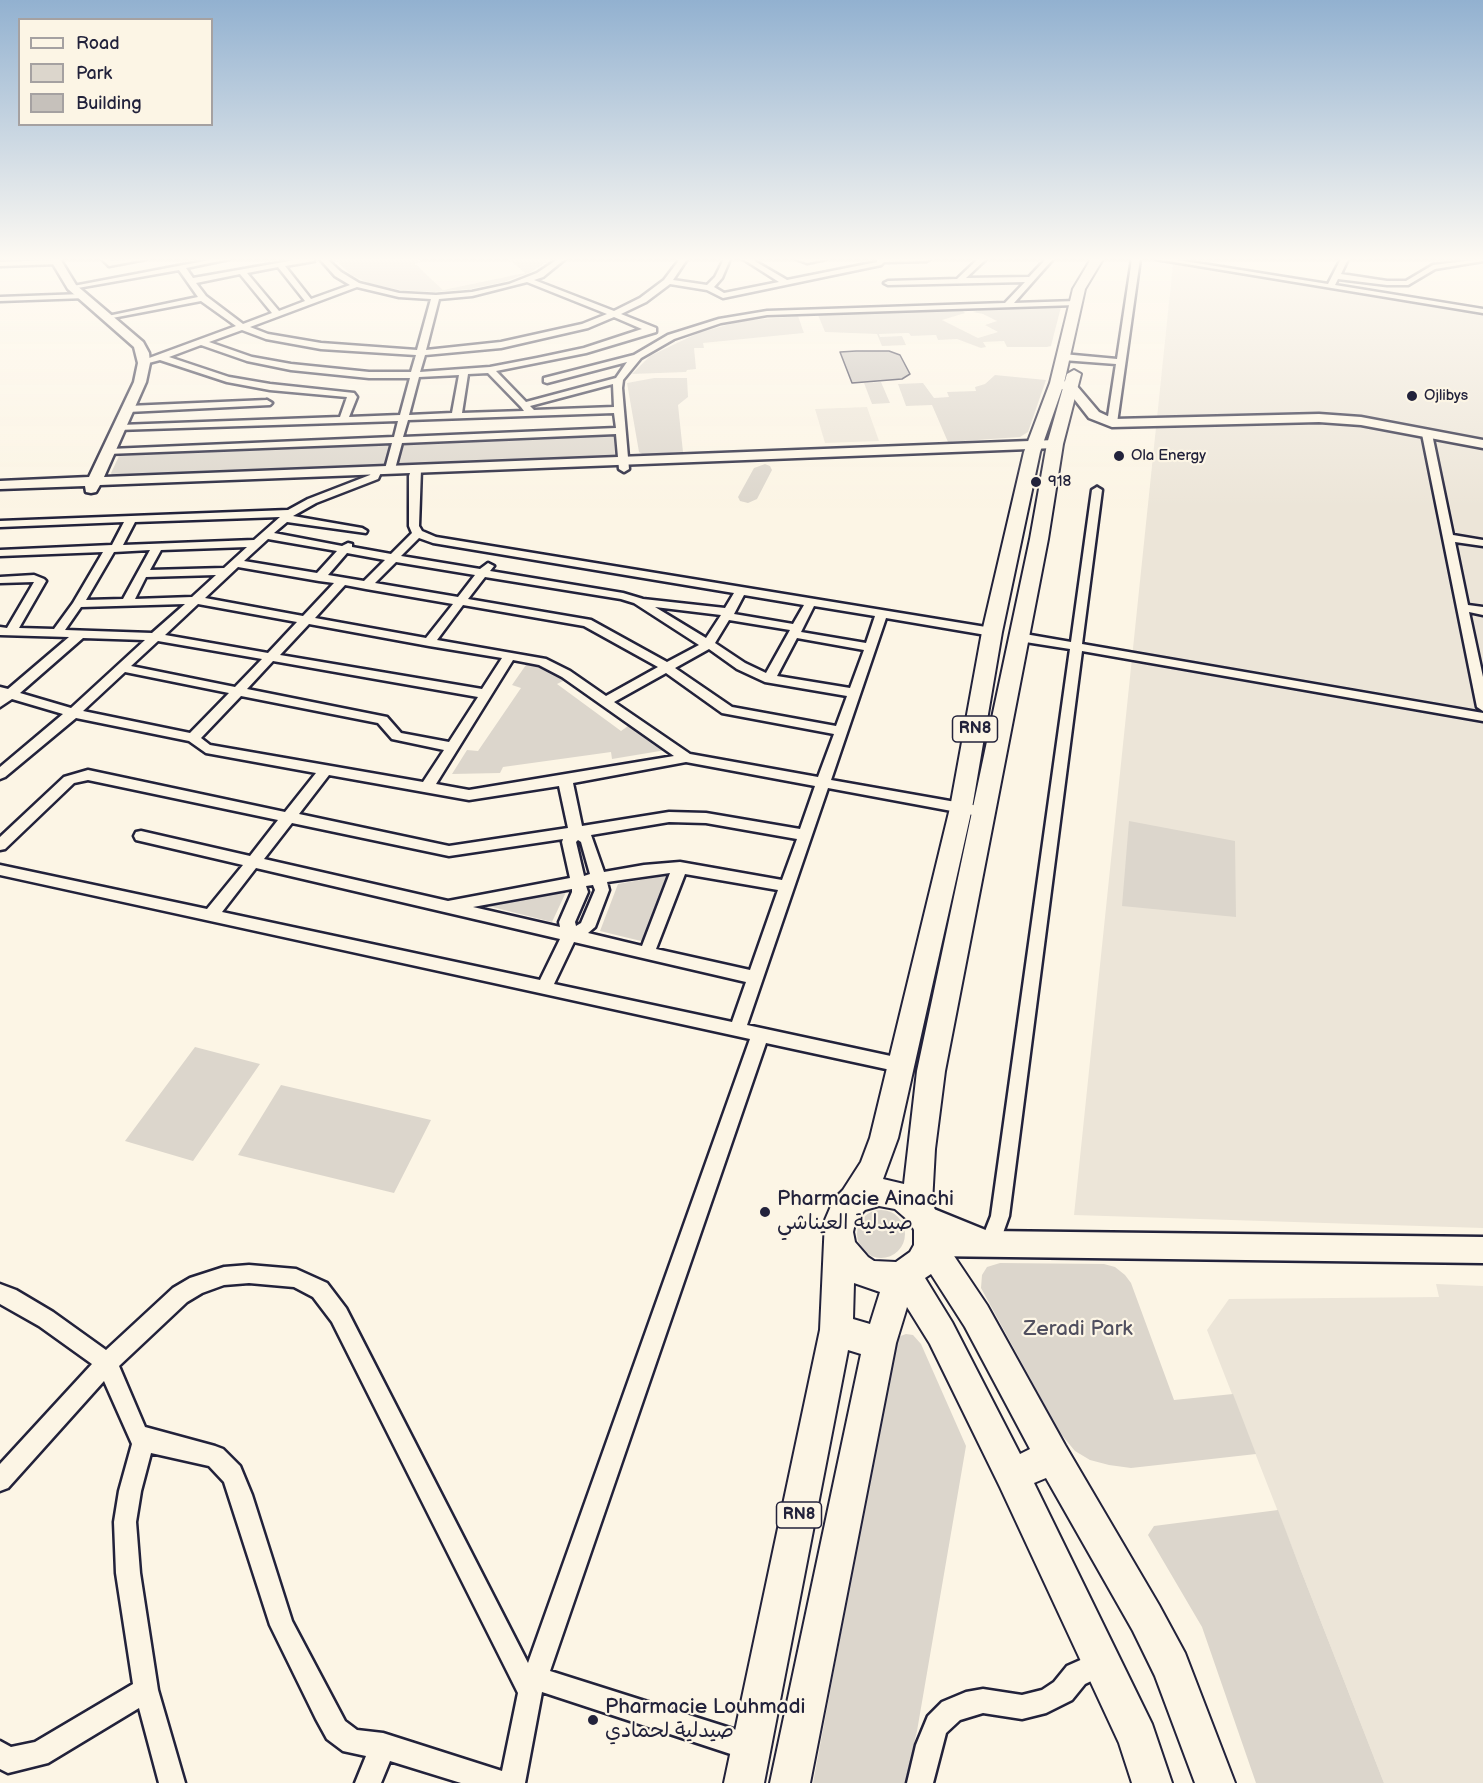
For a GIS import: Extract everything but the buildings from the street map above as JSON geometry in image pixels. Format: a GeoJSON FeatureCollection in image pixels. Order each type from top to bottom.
{"type":"FeatureCollection","features":[{"type":"Feature","properties":{"kind":"main road","name":"RN8"},"geometry":{"type":"LineString","coordinates":[[1070,357],[1072,342]]}},
{"type":"Feature","properties":{"kind":"main road","name":"RN8"},"geometry":{"type":"LineString","coordinates":[[744,1783],[753,1749],[836,1330],[840,1220],[845,1209],[854,1200],[874,1168],[884,1138],[961,808],[992,632],[1075,342]]}},
{"type":"Feature","properties":{"kind":"main road","name":"RN8"},"geometry":{"type":"LineString","coordinates":[[790,1783],[880,1342],[903,1276],[921,1263],[925,1228],[921,1149],[931,1071],[1019,637],[1044,448]]}},
{"type":"Feature","properties":{"kind":"main road"},"geometry":{"type":"LineString","coordinates":[[884,1138],[921,1149]]}},
{"type":"Feature","properties":{"kind":"main road"},"geometry":{"type":"LineString","coordinates":[[854,1200],[866,1194],[879,1192],[906,1199],[925,1228],[1146,1618],[1171,1666],[1215,1783]]}},
{"type":"Feature","properties":{"kind":"main road"},"geometry":{"type":"LineString","coordinates":[[840,1245],[847,1258],[857,1268],[871,1275],[886,1278],[903,1276],[941,1333],[1103,1662],[1138,1738],[1152,1783]]}},
{"type":"Feature","properties":{"kind":"main road"},"geometry":{"type":"LineString","coordinates":[[941,1333],[976,1316]]}},
{"type":"Feature","properties":{"kind":"main road"},"geometry":{"type":"LineString","coordinates":[[836,1330],[880,1342]]}},
{"type":"Feature","properties":{"kind":"main road"},"geometry":{"type":"LineString","coordinates":[[1012,1475],[1053,1457]]}},
{"type":"Feature","properties":{"kind":"street"},"geometry":{"type":"LineString","coordinates":[[94,485],[140,381],[144,363],[139,345],[136,342]]}},
{"type":"Feature","properties":{"kind":"street"},"geometry":{"type":"LineString","coordinates":[[144,363],[200,342]]}},
{"type":"Feature","properties":{"kind":"street"},"geometry":{"type":"LineString","coordinates":[[202,342],[250,359],[281,377],[351,395],[344,418]]}},
{"type":"Feature","properties":{"kind":"street"},"geometry":{"type":"LineString","coordinates":[[300,342],[321,346],[420,353],[514,342]]}},
{"type":"Feature","properties":{"kind":"street"},"geometry":{"type":"LineString","coordinates":[[0,774],[73,714],[287,516],[312,501],[380,472],[398,440],[423,342]]}},
{"type":"Feature","properties":{"kind":"street"},"geometry":{"type":"LineString","coordinates":[[160,357],[227,379],[414,375],[490,370],[586,350],[610,342]]}},
{"type":"Feature","properties":{"kind":"street"},"geometry":{"type":"LineString","coordinates":[[624,465],[619,380],[638,356],[662,342]]}},
{"type":"Feature","properties":{"kind":"street"},"geometry":{"type":"LineString","coordinates":[[1112,423],[1124,342]]}},
{"type":"Feature","properties":{"kind":"street"},"geometry":{"type":"LineString","coordinates":[[110,452],[243,435],[260,421],[281,377],[321,346]]}},
{"type":"Feature","properties":{"kind":"street"},"geometry":{"type":"LineString","coordinates":[[547,380],[638,356]]}},
{"type":"Feature","properties":{"kind":"street"},"geometry":{"type":"LineString","coordinates":[[1070,357],[1121,362]]}},
{"type":"Feature","properties":{"kind":"street"},"geometry":{"type":"LineString","coordinates":[[490,370],[527,408]]}},
{"type":"Feature","properties":{"kind":"street"},"geometry":{"type":"LineString","coordinates":[[457,414],[464,372]]}},
{"type":"Feature","properties":{"kind":"street"},"geometry":{"type":"LineString","coordinates":[[527,408],[619,380]]}},
{"type":"Feature","properties":{"kind":"street"},"geometry":{"type":"LineString","coordinates":[[1064,385],[1094,415],[1112,423],[1319,418],[1361,421],[1483,444]]}},
{"type":"Feature","properties":{"kind":"street"},"geometry":{"type":"LineString","coordinates":[[128,409],[267,403]]}},
{"type":"Feature","properties":{"kind":"street"},"geometry":{"type":"LineString","coordinates":[[260,421],[404,417],[527,408],[620,410]]}},
{"type":"Feature","properties":{"kind":"street"},"geometry":{"type":"LineString","coordinates":[[120,428],[398,440],[621,431]]}},
{"type":"Feature","properties":{"kind":"street"},"geometry":{"type":"LineString","coordinates":[[1427,434],[1483,707]]}},
{"type":"Feature","properties":{"kind":"street"},"geometry":{"type":"LineString","coordinates":[[0,493],[94,485],[380,472],[624,465],[1044,448]]}},
{"type":"Feature","properties":{"kind":"street"},"geometry":{"type":"LineString","coordinates":[[415,472],[414,526],[418,533],[433,540],[992,632]]}},
{"type":"Feature","properties":{"kind":"street"},"geometry":{"type":"LineString","coordinates":[[0,485],[94,485]]}},
{"type":"Feature","properties":{"kind":"street"},"geometry":{"type":"LineString","coordinates":[[990,1244],[1000,1216],[1097,490]]}},
{"type":"Feature","properties":{"kind":"street"},"geometry":{"type":"LineString","coordinates":[[0,524],[287,516],[362,531],[319,578]]}},
{"type":"Feature","properties":{"kind":"street"},"geometry":{"type":"LineString","coordinates":[[57,633],[78,604],[131,519]]}},
{"type":"Feature","properties":{"kind":"street"},"geometry":{"type":"LineString","coordinates":[[366,586],[418,533]]}},
{"type":"Feature","properties":{"kind":"street"},"geometry":{"type":"LineString","coordinates":[[1448,538],[1483,543]]}},
{"type":"Feature","properties":{"kind":"street"},"geometry":{"type":"LineString","coordinates":[[0,553],[157,547],[262,539],[483,572],[623,596],[638,601],[728,614],[870,647]]}},
{"type":"Feature","properties":{"kind":"street"},"geometry":{"type":"LineString","coordinates":[[127,602],[157,547]]}},
{"type":"Feature","properties":{"kind":"street"},"geometry":{"type":"LineString","coordinates":[[429,642],[498,552]]}},
{"type":"Feature","properties":{"kind":"street"},"geometry":{"type":"LineString","coordinates":[[141,574],[232,567],[319,578],[587,623],[668,668],[728,710],[841,731]]}},
{"type":"Feature","properties":{"kind":"street"},"geometry":{"type":"LineString","coordinates":[[0,580],[34,578],[40,580],[5,631]]}},
{"type":"Feature","properties":{"kind":"street"},"geometry":{"type":"LineString","coordinates":[[193,738],[342,582]]}},
{"type":"Feature","properties":{"kind":"street"},"geometry":{"type":"LineString","coordinates":[[606,701],[709,645],[741,591]]}},
{"type":"Feature","properties":{"kind":"street"},"geometry":{"type":"LineString","coordinates":[[78,604],[196,600],[542,662],[556,668],[606,701],[686,758]]}},
{"type":"Feature","properties":{"kind":"street"},"geometry":{"type":"LineString","coordinates":[[638,601],[741,666],[769,679],[854,693]]}},
{"type":"Feature","properties":{"kind":"street"},"geometry":{"type":"LineString","coordinates":[[769,679],[811,602]]}},
{"type":"Feature","properties":{"kind":"street"},"geometry":{"type":"LineString","coordinates":[[1462,608],[1483,611]]}},
{"type":"Feature","properties":{"kind":"street"},"geometry":{"type":"LineString","coordinates":[[737,1030],[882,614]]}},
{"type":"Feature","properties":{"kind":"street"},"geometry":{"type":"LineString","coordinates":[[5,631],[156,636],[486,694]]}},
{"type":"Feature","properties":{"kind":"street"},"geometry":{"type":"LineString","coordinates":[[4,696],[80,634]]}},
{"type":"Feature","properties":{"kind":"street"},"geometry":{"type":"LineString","coordinates":[[1019,637],[1483,717]]}},
{"type":"Feature","properties":{"kind":"street"},"geometry":{"type":"LineString","coordinates":[[428,787],[510,655]]}},
{"type":"Feature","properties":{"kind":"street"},"geometry":{"type":"LineString","coordinates":[[122,668],[382,720],[397,735],[453,747]]}},
{"type":"Feature","properties":{"kind":"street"},"geometry":{"type":"LineString","coordinates":[[4,696],[73,714],[193,738],[206,749],[469,795],[686,758],[984,812]]}},
{"type":"Feature","properties":{"kind":"street"},"geometry":{"type":"LineString","coordinates":[[211,915],[326,770]]}},
{"type":"Feature","properties":{"kind":"street"},"geometry":{"type":"LineString","coordinates":[[0,845],[69,780],[82,775],[449,851],[659,818],[687,817],[739,823],[805,835]]}},
{"type":"Feature","properties":{"kind":"street"},"geometry":{"type":"LineString","coordinates":[[544,988],[570,935],[587,927],[602,890],[587,839],[576,831],[565,780]]}},
{"type":"Feature","properties":{"kind":"street"},"geometry":{"type":"LineString","coordinates":[[570,935],[567,922],[580,892],[569,842],[576,831]]}},
{"type":"Feature","properties":{"kind":"street"},"geometry":{"type":"LineString","coordinates":[[141,836],[755,978]]}},
{"type":"Feature","properties":{"kind":"street"},"geometry":{"type":"LineString","coordinates":[[446,906],[658,868],[680,867],[787,886]]}},
{"type":"Feature","properties":{"kind":"street"},"geometry":{"type":"LineString","coordinates":[[647,953],[680,867]]}},
{"type":"Feature","properties":{"kind":"street"},"geometry":{"type":"LineString","coordinates":[[0,870],[900,1065]]}},
{"type":"Feature","properties":{"kind":"street"},"geometry":{"type":"LineString","coordinates":[[512,1783],[532,1685],[760,1035]]}},
{"type":"Feature","properties":{"kind":"street"},"geometry":{"type":"LineString","coordinates":[[925,1228],[990,1244],[1483,1250]]}},
{"type":"Feature","properties":{"kind":"street"},"geometry":{"type":"LineString","coordinates":[[0,1480],[107,1363],[180,1295],[197,1285],[224,1276],[259,1275],[296,1278],[320,1290],[339,1315],[532,1685],[753,1749]]}},
{"type":"Feature","properties":{"kind":"street"},"geometry":{"type":"LineString","coordinates":[[0,1294],[46,1319],[107,1363],[137,1435],[144,1440],[215,1457],[232,1474],[241,1495],[282,1625],[336,1730],[352,1742],[382,1746],[501,1783]]}},
{"type":"Feature","properties":{"kind":"street"},"geometry":{"type":"LineString","coordinates":[[144,1440],[130,1491],[125,1522],[128,1573],[146,1690],[172,1783]]}},
{"type":"Feature","properties":{"kind":"street"},"geometry":{"type":"LineString","coordinates":[[920,1783],[929,1745],[937,1725],[951,1711],[966,1704],[983,1701],[1022,1707],[1046,1701],[1063,1690],[1076,1675],[1103,1662]]}},
{"type":"Feature","properties":{"kind":"street"},"geometry":{"type":"LineString","coordinates":[[0,1754],[8,1760],[39,1754],[146,1690]]}},
{"type":"Feature","properties":{"kind":"street"},"geometry":{"type":"LineString","coordinates":[[368,1783],[382,1746]]}},
{"type":"Feature","properties":{"kind":"shaded area"},"geometry":{"type":"Polygon","coordinates":[[[1165,342],[1483,342],[1483,1228],[1074,1215],[1165,342]]]}},
{"type":"Feature","properties":{"kind":"shaded area"},"geometry":{"type":"Polygon","coordinates":[[[867,407],[879,441],[825,443],[815,409],[867,407]]]}},
{"type":"Feature","properties":{"kind":"shaded area"},"geometry":{"type":"Polygon","coordinates":[[[1436,1284],[1483,1286],[1483,1783],[1384,1783],[1207,1330],[1229,1299],[1439,1297],[1436,1284]]]}},
{"type":"Feature","properties":{"kind":"green space"},"geometry":{"type":"Polygon","coordinates":[[[679,342],[711,342],[703,343],[704,348],[694,348],[696,369],[686,372],[632,374],[650,356],[679,342]]]}},
{"type":"Feature","properties":{"kind":"green space"},"geometry":{"type":"Polygon","coordinates":[[[880,342],[905,342],[906,345],[882,346],[880,342]]]}},
{"type":"Feature","properties":{"kind":"green space"},"geometry":{"type":"Polygon","coordinates":[[[966,342],[983,342],[986,347],[981,348],[966,342]]]}},
{"type":"Feature","properties":{"kind":"green space"},"geometry":{"type":"Polygon","coordinates":[[[1005,342],[1052,342],[1051,346],[1047,347],[1007,347],[1005,342]]]}},
{"type":"Feature","properties":{"kind":"green space"},"geometry":{"type":"Polygon","coordinates":[[[995,375],[1046,380],[1028,432],[1020,437],[948,442],[932,405],[906,406],[898,384],[923,383],[934,398],[949,397],[947,392],[976,391],[975,387],[985,384],[995,375]]]}},
{"type":"Feature","properties":{"kind":"green space"},"geometry":{"type":"Polygon","coordinates":[[[654,378],[687,378],[688,397],[678,405],[683,452],[644,455],[639,452],[627,383],[654,378]]]}},
{"type":"Feature","properties":{"kind":"green space"},"geometry":{"type":"Polygon","coordinates":[[[881,382],[890,403],[872,404],[864,383],[881,382]]]}},
{"type":"Feature","properties":{"kind":"green space"},"geometry":{"type":"Polygon","coordinates":[[[614,436],[615,457],[113,477],[111,473],[119,456],[126,453],[614,436]]]}},
{"type":"Feature","properties":{"kind":"green space"},"geometry":{"type":"Polygon","coordinates":[[[765,464],[772,470],[757,499],[748,503],[740,501],[738,497],[754,468],[765,464]]]}},
{"type":"Feature","properties":{"kind":"green space"},"geometry":{"type":"Polygon","coordinates":[[[528,662],[545,666],[565,680],[557,684],[621,731],[628,726],[666,750],[612,759],[611,752],[503,767],[500,773],[452,774],[467,750],[478,751],[521,688],[512,685],[528,662]]]}},
{"type":"Feature","properties":{"kind":"green space"},"geometry":{"type":"Polygon","coordinates":[[[1129,821],[1235,841],[1236,917],[1122,906],[1129,821]]]}},
{"type":"Feature","properties":{"kind":"green space"},"geometry":{"type":"Polygon","coordinates":[[[674,874],[645,942],[600,931],[618,884],[674,874]]]}},
{"type":"Feature","properties":{"kind":"green space"},"geometry":{"type":"Polygon","coordinates":[[[566,892],[552,922],[488,906],[566,892]]]}},
{"type":"Feature","properties":{"kind":"green space"},"geometry":{"type":"Polygon","coordinates":[[[195,1047],[260,1064],[193,1161],[125,1141],[195,1047]]]}},
{"type":"Feature","properties":{"kind":"green space"},"geometry":{"type":"Polygon","coordinates":[[[281,1085],[431,1120],[394,1193],[238,1155],[281,1085]]]}},
{"type":"Feature","properties":{"kind":"green space"},"geometry":{"type":"Polygon","coordinates":[[[876,1210],[886,1210],[898,1217],[905,1229],[905,1239],[898,1251],[886,1258],[876,1258],[861,1247],[857,1239],[857,1229],[868,1214],[876,1210]]]}},
{"type":"Feature","properties":{"kind":"green space","name":"Zeradi Park"},"geometry":{"type":"Polygon","coordinates":[[[1000,1263],[1104,1264],[1115,1267],[1131,1283],[1174,1400],[1233,1394],[1256,1454],[1131,1468],[1090,1460],[1075,1451],[1060,1433],[981,1288],[982,1275],[987,1267],[1000,1263]]]}},
{"type":"Feature","properties":{"kind":"green space"},"geometry":{"type":"Polygon","coordinates":[[[906,1334],[913,1335],[921,1344],[966,1446],[917,1731],[905,1783],[813,1783],[895,1343],[898,1337],[906,1334]]]}},
{"type":"Feature","properties":{"kind":"green space"},"geometry":{"type":"Polygon","coordinates":[[[1278,1510],[1384,1783],[1256,1783],[1202,1627],[1148,1535],[1154,1526],[1278,1510]]]}},
{"type":"Feature","properties":{"kind":"place","name":"Ojlibys"},"geometry":{"type":"Point","coordinates":[1412,396]}},
{"type":"Feature","properties":{"kind":"place","name":"Ola Energy"},"geometry":{"type":"Point","coordinates":[1119,456]}},
{"type":"Feature","properties":{"kind":"place","name":"918"},"geometry":{"type":"Point","coordinates":[1036,482]}},
{"type":"Feature","properties":{"kind":"place","name":"Pharmacie Ainachi صيدلية العيناشي"},"geometry":{"type":"Point","coordinates":[765,1212]}},
{"type":"Feature","properties":{"kind":"place","name":"Pharmacie Louhmadi صيدلية لحمادي"},"geometry":{"type":"Point","coordinates":[593,1720]}}]}
